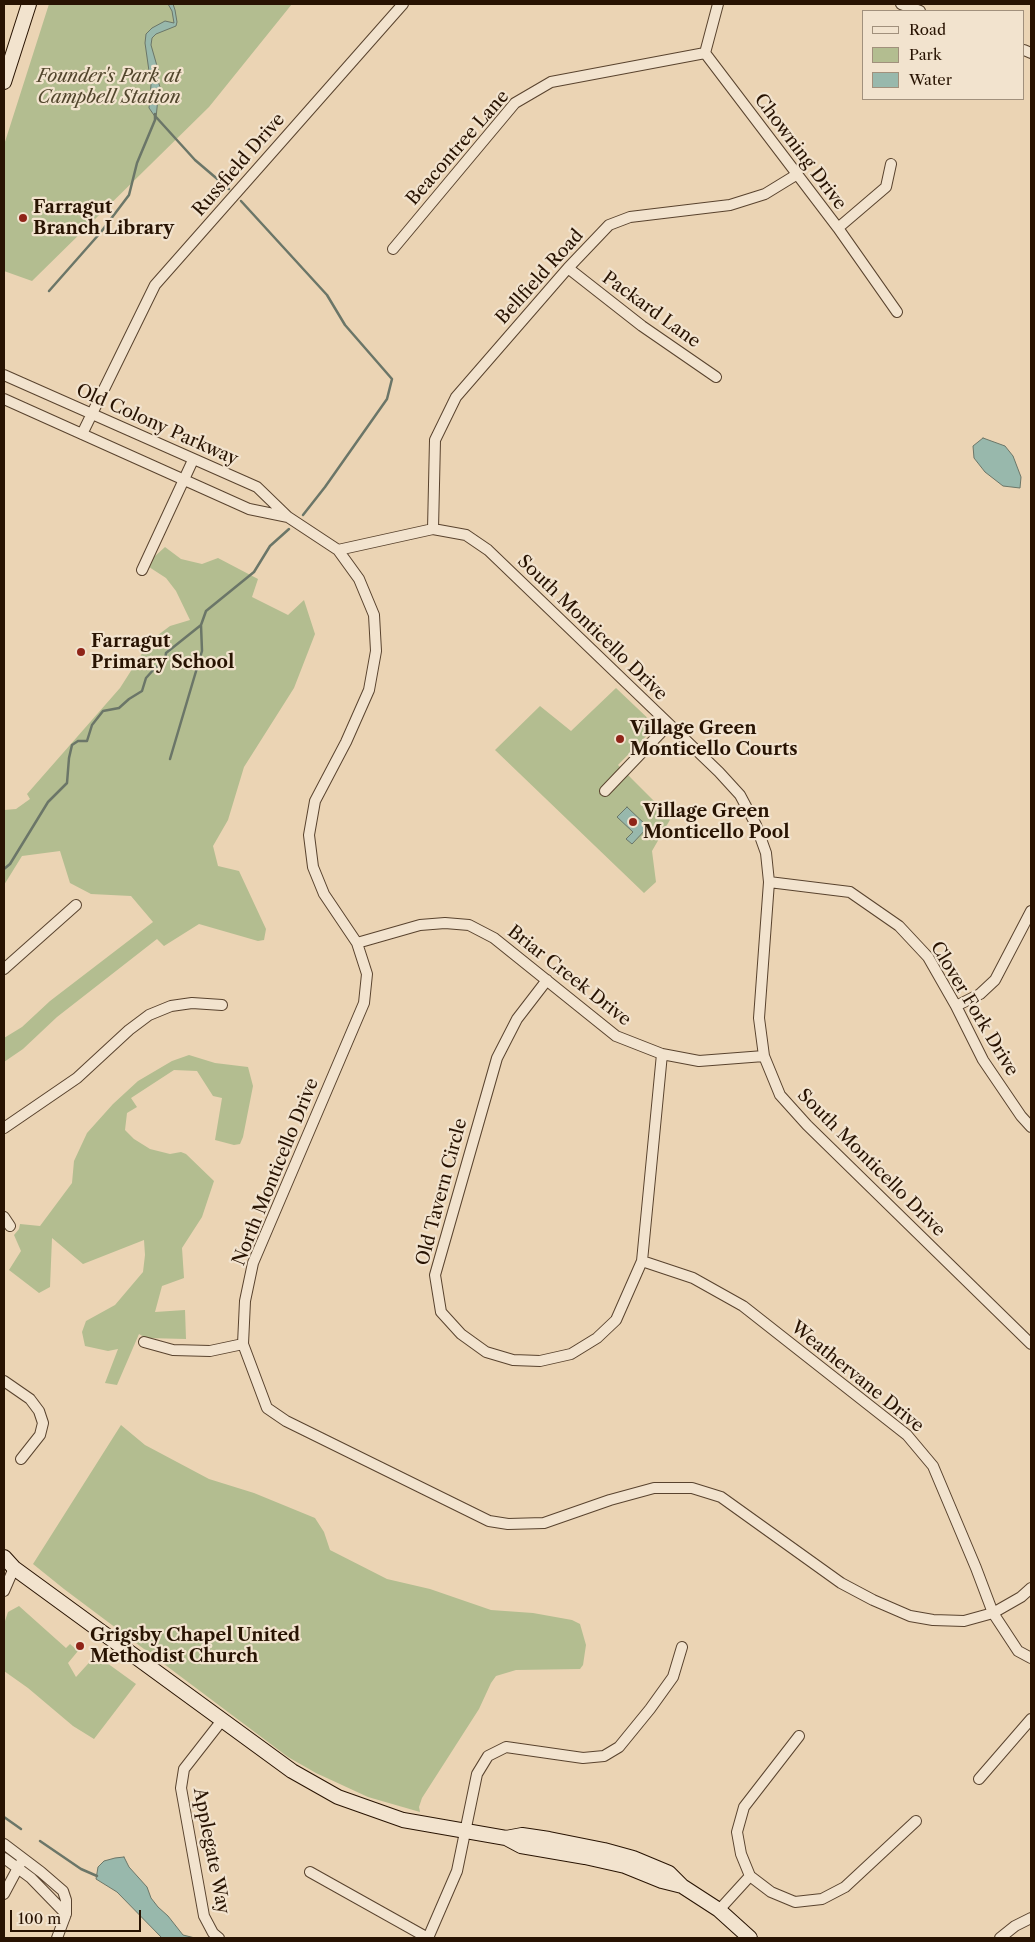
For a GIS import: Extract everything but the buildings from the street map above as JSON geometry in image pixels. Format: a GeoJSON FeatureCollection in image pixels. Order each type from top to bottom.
{"type":"FeatureCollection","features":[{"type":"Feature","properties":{"kind":"street"},"geometry":{"type":"LineString","coordinates":[[4,82],[29,4]]}},
{"type":"Feature","properties":{"kind":"street","name":"Russfield Drive"},"geometry":{"type":"LineString","coordinates":[[82,434],[154,285],[403,4]]}},
{"type":"Feature","properties":{"kind":"street"},"geometry":{"type":"LineString","coordinates":[[705,53],[718,4]]}},
{"type":"Feature","properties":{"kind":"street"},"geometry":{"type":"LineString","coordinates":[[900,4],[917,10]]}},
{"type":"Feature","properties":{"kind":"street","name":"Chowning Drive"},"geometry":{"type":"LineString","coordinates":[[705,53],[838,228],[897,312]]}},
{"type":"Feature","properties":{"kind":"street","name":"Beacontree Lane"},"geometry":{"type":"LineString","coordinates":[[393,249],[515,103],[551,82],[705,53]]}},
{"type":"Feature","properties":{"kind":"street"},"geometry":{"type":"LineString","coordinates":[[838,228],[886,187],[891,164]]}},
{"type":"Feature","properties":{"kind":"street","name":"Bellfield Road"},"geometry":{"type":"LineString","coordinates":[[433,529],[435,440],[456,397],[568,268],[609,225],[630,216],[730,205],[765,194],[796,175]]}},
{"type":"Feature","properties":{"kind":"street","name":"Packard Lane"},"geometry":{"type":"LineString","coordinates":[[568,268],[642,326],[716,377]]}},
{"type":"Feature","properties":{"kind":"street","name":"Old Colony Parkway"},"geometry":{"type":"LineString","coordinates":[[4,375],[257,487],[288,517],[338,550]]}},
{"type":"Feature","properties":{"kind":"street","name":"Old Colony Parkway"},"geometry":{"type":"LineString","coordinates":[[4,399],[249,509],[288,517]]}},
{"type":"Feature","properties":{"kind":"street"},"geometry":{"type":"LineString","coordinates":[[142,570],[193,460]]}},
{"type":"Feature","properties":{"kind":"street","name":"South Monticello Drive"},"geometry":{"type":"LineString","coordinates":[[338,550],[433,529],[466,535],[488,550],[719,772],[740,795],[756,825],[766,853],[769,882],[759,1018],[764,1056],[780,1095],[807,1125],[1031,1344]]}},
{"type":"Feature","properties":{"kind":"street","name":"North Monticello Drive"},"geometry":{"type":"LineString","coordinates":[[338,550],[359,578],[374,616],[376,651],[369,690],[346,742],[315,801],[309,834],[313,867],[324,894],[357,943],[367,974],[364,1003],[253,1263],[245,1301],[243,1344],[267,1408],[286,1421],[489,1521],[508,1524],[544,1523],[610,1500],[654,1488],[692,1488],[721,1497],[841,1583],[910,1616],[933,1620],[964,1620],[993,1613]]}},
{"type":"Feature","properties":{"kind":"street"},"geometry":{"type":"LineString","coordinates":[[605,791],[669,724]]}},
{"type":"Feature","properties":{"kind":"street","name":"Clover Fork Drive"},"geometry":{"type":"LineString","coordinates":[[769,882],[850,892],[899,926],[928,957],[956,1006],[983,1060],[1021,1116],[1031,1127]]}},
{"type":"Feature","properties":{"kind":"street"},"geometry":{"type":"LineString","coordinates":[[4,969],[76,905]]}},
{"type":"Feature","properties":{"kind":"street"},"geometry":{"type":"LineString","coordinates":[[956,1006],[980,994],[996,980],[1031,911]]}},
{"type":"Feature","properties":{"kind":"street","name":"Briar Creek Drive"},"geometry":{"type":"LineString","coordinates":[[357,943],[420,925],[445,923],[469,925],[494,938],[616,1036],[662,1054],[698,1061],[764,1056]]}},
{"type":"Feature","properties":{"kind":"street","name":"Old Tavern Circle"},"geometry":{"type":"LineString","coordinates":[[547,980],[517,1019],[497,1058],[435,1275],[441,1312],[461,1334],[486,1352],[513,1360],[540,1361],[571,1354],[597,1338],[616,1320],[642,1261],[662,1054]]}},
{"type":"Feature","properties":{"kind":"street"},"geometry":{"type":"LineString","coordinates":[[4,1128],[76,1078],[129,1030],[149,1015],[171,1006],[192,1003],[222,1005]]}},
{"type":"Feature","properties":{"kind":"street","name":"Weathervane Drive"},"geometry":{"type":"LineString","coordinates":[[642,1261],[693,1278],[743,1306],[907,1435],[933,1466],[993,1613],[1018,1651],[1031,1658]]}},
{"type":"Feature","properties":{"kind":"street"},"geometry":{"type":"LineString","coordinates":[[144,1342],[173,1350],[200,1351],[210,1351],[243,1344]]}},
{"type":"Feature","properties":{"kind":"street"},"geometry":{"type":"LineString","coordinates":[[4,1381],[30,1399],[39,1411],[43,1424],[40,1435],[21,1459]]}},
{"type":"Feature","properties":{"kind":"street"},"geometry":{"type":"LineString","coordinates":[[4,1557],[14,1568],[292,1771],[338,1797],[403,1820],[506,1838],[522,1835],[615,1853],[669,1873],[682,1886],[719,1910],[750,1938]]}},
{"type":"Feature","properties":{"kind":"street"},"geometry":{"type":"LineString","coordinates":[[4,1591],[14,1568]]}},
{"type":"Feature","properties":{"kind":"street"},"geometry":{"type":"LineString","coordinates":[[993,1613],[1021,1597],[1031,1588]]}},
{"type":"Feature","properties":{"kind":"street"},"geometry":{"type":"LineString","coordinates":[[310,1872],[428,1938],[457,1871],[477,1774],[488,1756],[506,1747],[583,1758],[604,1756],[619,1747],[673,1677],[682,1647]]}},
{"type":"Feature","properties":{"kind":"street","name":"Applegate Way"},"geometry":{"type":"LineString","coordinates":[[219,1938],[213,1933],[204,1916],[181,1788],[184,1769],[223,1719]]}},
{"type":"Feature","properties":{"kind":"street"},"geometry":{"type":"LineString","coordinates":[[979,1778],[1031,1719]]}},
{"type":"Feature","properties":{"kind":"street"},"geometry":{"type":"LineString","coordinates":[[799,1736],[744,1807],[738,1832],[741,1854],[750,1876],[771,1892],[795,1902],[822,1899],[844,1887],[916,1821]]}},
{"type":"Feature","properties":{"kind":"street"},"geometry":{"type":"LineString","coordinates":[[4,1844],[20,1863]]}},
{"type":"Feature","properties":{"kind":"street"},"geometry":{"type":"LineString","coordinates":[[4,1858],[20,1863],[63,1891],[66,1900],[66,1914],[57,1938]]}},
{"type":"Feature","properties":{"kind":"street"},"geometry":{"type":"LineString","coordinates":[[5,1888],[20,1863]]}},
{"type":"Feature","properties":{"kind":"street"},"geometry":{"type":"LineString","coordinates":[[719,1910],[750,1876]]}},
{"type":"Feature","properties":{"kind":"street"},"geometry":{"type":"LineString","coordinates":[[1000,1938],[1015,1926],[1031,1918]]}},
{"type":"Feature","properties":{"kind":"green space","name":"Founder's Park at Campbell Station"},"geometry":{"type":"Polygon","coordinates":[[[49,4],[292,4],[209,107],[32,281],[4,271],[4,145],[49,4]]]}},
{"type":"Feature","properties":{"kind":"green space"},"geometry":{"type":"Polygon","coordinates":[[[165,547],[181,559],[202,564],[218,558],[258,579],[252,597],[288,615],[304,600],[315,634],[294,688],[244,767],[228,820],[213,846],[218,866],[239,871],[266,929],[264,940],[258,941],[199,924],[164,946],[157,939],[57,1017],[23,1049],[4,1062],[4,1038],[22,1027],[50,1001],[153,922],[131,896],[91,894],[70,883],[60,851],[22,856],[4,885],[4,810],[16,809],[30,799],[27,794],[120,688],[150,641],[170,626],[190,620],[176,591],[166,578],[149,567],[154,557],[165,547]]]}},
{"type":"Feature","properties":{"kind":"green space"},"geometry":{"type":"Polygon","coordinates":[[[616,688],[656,726],[618,765],[671,818],[652,851],[656,882],[644,893],[495,750],[540,706],[571,731],[616,688]]]}},
{"type":"Feature","properties":{"kind":"green space"},"geometry":{"type":"Polygon","coordinates":[[[189,1055],[215,1063],[248,1067],[253,1086],[243,1137],[240,1144],[234,1145],[215,1140],[222,1098],[213,1096],[197,1071],[174,1070],[131,1098],[137,1107],[127,1113],[125,1130],[134,1139],[150,1149],[170,1154],[181,1152],[186,1154],[214,1181],[202,1217],[182,1248],[184,1278],[162,1286],[155,1312],[185,1310],[186,1339],[146,1338],[139,1334],[117,1385],[105,1383],[118,1349],[108,1351],[85,1346],[82,1332],[86,1321],[115,1305],[143,1272],[144,1240],[83,1264],[52,1238],[50,1287],[39,1293],[9,1270],[21,1251],[14,1235],[19,1229],[20,1224],[40,1226],[72,1183],[74,1161],[87,1133],[113,1104],[138,1081],[172,1061],[189,1055]]]}},
{"type":"Feature","properties":{"kind":"green space"},"geometry":{"type":"Polygon","coordinates":[[[121,1425],[145,1445],[209,1479],[254,1493],[315,1518],[324,1532],[330,1550],[387,1579],[430,1589],[491,1610],[533,1613],[572,1620],[580,1624],[586,1645],[583,1665],[580,1669],[516,1670],[496,1676],[479,1709],[422,1798],[419,1807],[420,1812],[368,1797],[316,1773],[288,1757],[33,1564],[121,1425]]]}},
{"type":"Feature","properties":{"kind":"green space"},"geometry":{"type":"Polygon","coordinates":[[[19,1606],[66,1648],[70,1644],[78,1651],[68,1663],[76,1677],[96,1655],[136,1684],[94,1739],[73,1726],[28,1688],[4,1671],[4,1624],[8,1612],[19,1606]]]}},
{"type":"Feature","properties":{"kind":"water"},"geometry":{"type":"Polygon","coordinates":[[[168,4],[173,4],[177,22],[176,26],[156,34],[152,38],[151,45],[159,73],[158,81],[160,87],[157,90],[156,118],[149,108],[151,85],[145,43],[146,34],[152,28],[165,21],[174,23],[172,11],[168,4]]]}},
{"type":"Feature","properties":{"kind":"water"},"geometry":{"type":"Polygon","coordinates":[[[983,438],[1005,446],[1013,456],[1021,477],[1020,488],[1003,486],[985,472],[974,458],[973,446],[983,438]]]}},
{"type":"Feature","properties":{"kind":"water","name":"Village Green Monticello Pool"},"geometry":{"type":"Polygon","coordinates":[[[627,807],[648,827],[632,844],[626,839],[633,832],[617,817],[627,807]]]}},
{"type":"Feature","properties":{"kind":"water"},"geometry":{"type":"Polygon","coordinates":[[[124,1857],[129,1867],[147,1887],[151,1898],[158,1907],[183,1935],[195,1938],[162,1938],[117,1892],[96,1879],[98,1867],[104,1861],[124,1857]]]}},
{"type":"Feature","properties":{"kind":"waterway"},"geometry":{"type":"LineString","coordinates":[[49,291],[101,232],[129,195],[137,163],[155,120],[155,114]]}},
{"type":"Feature","properties":{"kind":"waterway"},"geometry":{"type":"LineString","coordinates":[[156,117],[195,160],[229,189]]}},
{"type":"Feature","properties":{"kind":"waterway"},"geometry":{"type":"LineString","coordinates":[[241,201],[327,295],[345,325],[392,379],[387,399],[303,515]]}},
{"type":"Feature","properties":{"kind":"waterway"},"geometry":{"type":"LineString","coordinates":[[170,759],[202,651],[201,625],[206,611],[254,572],[270,546],[289,529]]}},
{"type":"Feature","properties":{"kind":"waterway"},"geometry":{"type":"LineString","coordinates":[[4,869],[10,864],[48,802],[67,783],[72,745],[78,741],[87,741],[92,725],[103,711],[119,708],[142,691],[146,678],[165,661],[166,653],[201,625]]}},
{"type":"Feature","properties":{"kind":"waterway"},"geometry":{"type":"LineString","coordinates":[[4,1817],[21,1829]]}},
{"type":"Feature","properties":{"kind":"waterway"},"geometry":{"type":"LineString","coordinates":[[40,1841],[81,1869],[97,1876]]}},
{"type":"Feature","properties":{"kind":"place","name":"Farragut Branch Library"},"geometry":{"type":"Point","coordinates":[23,218]}},
{"type":"Feature","properties":{"kind":"place","name":"Farragut Primary School"},"geometry":{"type":"Point","coordinates":[81,652]}},
{"type":"Feature","properties":{"kind":"place","name":"Village Green Monticello Courts"},"geometry":{"type":"Point","coordinates":[620,739]}},
{"type":"Feature","properties":{"kind":"place","name":"Village Green Monticello Pool"},"geometry":{"type":"Point","coordinates":[633,822]}},
{"type":"Feature","properties":{"kind":"place","name":"Grigsby Chapel United Methodist Church"},"geometry":{"type":"Point","coordinates":[80,1646]}}]}
